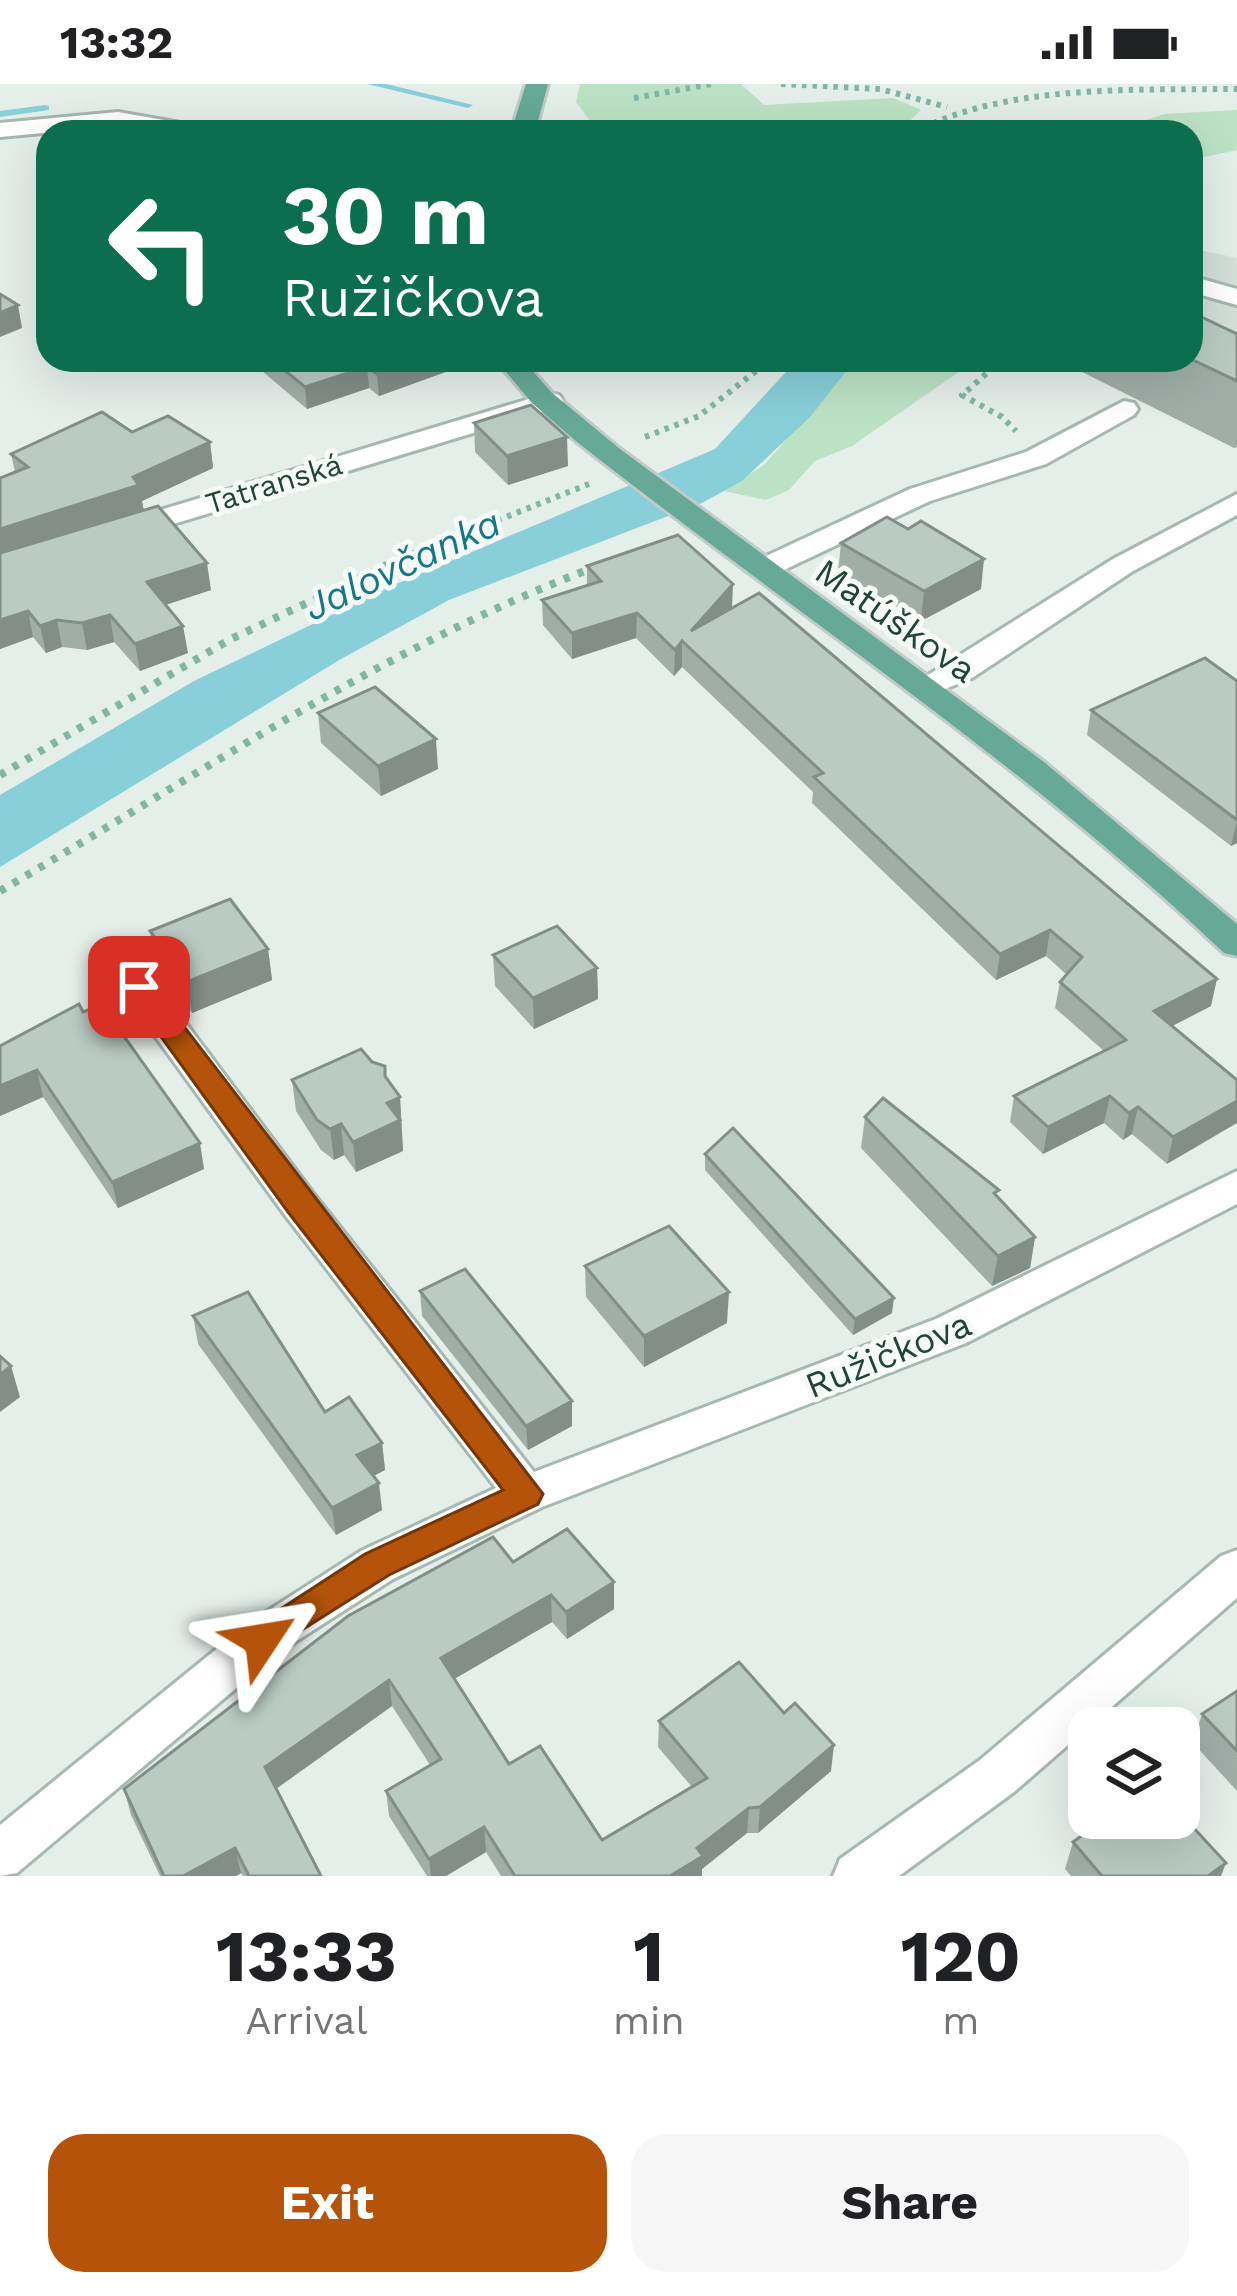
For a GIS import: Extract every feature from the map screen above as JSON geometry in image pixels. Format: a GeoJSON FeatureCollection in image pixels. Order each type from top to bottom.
{"type":"FeatureCollection","features":[{"type":"Feature","properties":{"kind":"main road"},"geometry":{"type":"LineString","coordinates":[[526,120],[537,84]]}},
{"type":"Feature","properties":{"kind":"main road","name":"Matúškova"},"geometry":{"type":"LineString","coordinates":[[521,372],[616,465],[1057,783],[1237,944]]}},
{"type":"Feature","properties":{"kind":"street"},"geometry":{"type":"LineString","coordinates":[[50,120],[115,107],[155,120]]}},
{"type":"Feature","properties":{"kind":"street"},"geometry":{"type":"LineString","coordinates":[[0,130],[36,123]]}},
{"type":"Feature","properties":{"kind":"street"},"geometry":{"type":"LineString","coordinates":[[1203,287],[1237,297]]}},
{"type":"Feature","properties":{"kind":"street","name":"Tatranská"},"geometry":{"type":"LineString","coordinates":[[88,541],[549,401]]}},
{"type":"Feature","properties":{"kind":"street"},"geometry":{"type":"LineString","coordinates":[[760,571],[920,495],[1046,453],[1124,409]]}},
{"type":"Feature","properties":{"kind":"street"},"geometry":{"type":"LineString","coordinates":[[925,687],[962,670],[1123,565],[1237,503]]}},
{"type":"Feature","properties":{"kind":"street"},"geometry":{"type":"LineString","coordinates":[[139,987],[299,1204],[526,1494]]}},
{"type":"Feature","properties":{"kind":"street","name":"Ružičkova"},"geometry":{"type":"LineString","coordinates":[[0,1856],[262,1640],[377,1565],[526,1494],[951,1331],[1237,1186]]}},
{"type":"Feature","properties":{"kind":"street"},"geometry":{"type":"LineString","coordinates":[[858,1876],[997,1776],[1237,1570]]}},
{"type":"Feature","properties":{"kind":"path"},"geometry":{"type":"LineString","coordinates":[[634,98],[712,84]]}},
{"type":"Feature","properties":{"kind":"path"},"geometry":{"type":"LineString","coordinates":[[781,84],[880,89],[949,107]]}},
{"type":"Feature","properties":{"kind":"path"},"geometry":{"type":"LineString","coordinates":[[931,120],[949,107],[1015,94],[1237,89]]}},
{"type":"Feature","properties":{"kind":"path"},"geometry":{"type":"LineString","coordinates":[[0,775],[229,640],[616,465],[699,416],[755,372]]}},
{"type":"Feature","properties":{"kind":"path"},"geometry":{"type":"LineString","coordinates":[[988,372],[962,395],[1002,417],[1046,453]]}},
{"type":"Feature","properties":{"kind":"path"},"geometry":{"type":"LineString","coordinates":[[0,891],[103,833],[320,695],[533,588],[596,567]]}},
{"type":"Feature","properties":{"kind":"shaded area"},"geometry":{"type":"Polygon","coordinates":[[[1203,251],[1237,258],[1237,400],[1203,370],[1203,251]]]}},
{"type":"Feature","properties":{"kind":"green space"},"geometry":{"type":"Polygon","coordinates":[[[580,84],[741,84],[764,105],[893,98],[921,110],[911,120],[589,120],[576,102],[580,84]]]}},
{"type":"Feature","properties":{"kind":"green space"},"geometry":{"type":"Polygon","coordinates":[[[1237,110],[1237,150],[1203,157],[1203,120],[1145,120],[1165,114],[1237,110]]]}},
{"type":"Feature","properties":{"kind":"green space"},"geometry":{"type":"Polygon","coordinates":[[[845,372],[959,372],[852,446],[815,461],[789,490],[766,500],[724,491],[765,464],[845,372]]]}},
{"type":"Feature","properties":{"kind":"water"},"geometry":{"type":"Polygon","coordinates":[[[786,372],[846,372],[810,417],[742,481],[702,503],[449,600],[341,659],[0,867],[0,795],[194,681],[396,584],[715,449],[786,372]]]}},
{"type":"Feature","properties":{"kind":"building"},"geometry":{"type":"Polygon","coordinates":[[[0,294],[18,305],[0,313],[0,294]]]}},
{"type":"Feature","properties":{"kind":"building"},"geometry":{"type":"Polygon","coordinates":[[[1203,318],[1237,334],[1237,381],[1203,365],[1203,318]]]}},
{"type":"Feature","properties":{"kind":"building"},"geometry":{"type":"Polygon","coordinates":[[[287,372],[352,372],[305,387],[287,372]]]}},
{"type":"Feature","properties":{"kind":"building"},"geometry":{"type":"Polygon","coordinates":[[[531,405],[567,437],[507,456],[474,423],[531,405]]]}},
{"type":"Feature","properties":{"kind":"building"},"geometry":{"type":"Polygon","coordinates":[[[102,412],[132,432],[168,416],[210,442],[133,477],[139,485],[0,529],[0,478],[28,467],[11,454],[102,412]]]}},
{"type":"Feature","properties":{"kind":"building"},"geometry":{"type":"Polygon","coordinates":[[[158,506],[207,563],[147,582],[183,626],[135,644],[110,615],[40,626],[28,611],[0,620],[0,553],[158,506]]]}},
{"type":"Feature","properties":{"kind":"building"},"geometry":{"type":"Polygon","coordinates":[[[887,517],[908,529],[921,521],[984,559],[924,591],[841,543],[887,517]]]}},
{"type":"Feature","properties":{"kind":"building"},"geometry":{"type":"Polygon","coordinates":[[[678,535],[733,584],[691,631],[759,593],[1217,979],[1154,1011],[1237,1080],[1237,1101],[1173,1137],[1138,1107],[1129,1113],[1110,1096],[1048,1127],[1014,1096],[1126,1040],[1060,982],[1082,957],[1050,930],[1000,954],[814,777],[823,773],[682,641],[675,650],[637,613],[572,633],[542,600],[601,581],[587,566],[678,535]]]}},
{"type":"Feature","properties":{"kind":"building"},"geometry":{"type":"Polygon","coordinates":[[[1205,658],[1237,681],[1237,820],[1091,710],[1205,658]]]}},
{"type":"Feature","properties":{"kind":"building"},"geometry":{"type":"Polygon","coordinates":[[[375,687],[436,739],[378,766],[318,713],[375,687]]]}},
{"type":"Feature","properties":{"kind":"building"},"geometry":{"type":"Polygon","coordinates":[[[230,899],[268,949],[187,982],[150,931],[230,899]]]}},
{"type":"Feature","properties":{"kind":"building"},"geometry":{"type":"Polygon","coordinates":[[[557,926],[597,968],[533,998],[493,955],[557,926]]]}},
{"type":"Feature","properties":{"kind":"building"},"geometry":{"type":"Polygon","coordinates":[[[79,1004],[83,1012],[101,1004],[200,1143],[112,1182],[37,1070],[0,1086],[0,1046],[79,1004]]]}},
{"type":"Feature","properties":{"kind":"building"},"geometry":{"type":"Polygon","coordinates":[[[361,1049],[372,1062],[385,1066],[385,1076],[400,1097],[387,1103],[400,1120],[353,1142],[341,1124],[330,1129],[317,1120],[292,1080],[361,1049]]]}},
{"type":"Feature","properties":{"kind":"building"},"geometry":{"type":"Polygon","coordinates":[[[883,1098],[999,1190],[994,1193],[1035,1237],[998,1256],[865,1117],[883,1098]]]}},
{"type":"Feature","properties":{"kind":"building"},"geometry":{"type":"Polygon","coordinates":[[[733,1128],[894,1298],[855,1319],[705,1154],[733,1128]]]}},
{"type":"Feature","properties":{"kind":"building"},"geometry":{"type":"Polygon","coordinates":[[[669,1226],[729,1292],[644,1336],[585,1266],[669,1226]]]}},
{"type":"Feature","properties":{"kind":"building"},"geometry":{"type":"Polygon","coordinates":[[[465,1269],[572,1401],[526,1426],[420,1291],[465,1269]]]}},
{"type":"Feature","properties":{"kind":"building"},"geometry":{"type":"Polygon","coordinates":[[[248,1292],[325,1412],[349,1397],[382,1443],[357,1455],[379,1483],[332,1508],[193,1316],[248,1292]]]}},
{"type":"Feature","properties":{"kind":"building"},"geometry":{"type":"Polygon","coordinates":[[[0,1356],[11,1366],[0,1375],[0,1356]]]}},
{"type":"Feature","properties":{"kind":"building"},"geometry":{"type":"Polygon","coordinates":[[[567,1529],[614,1582],[566,1612],[551,1595],[441,1658],[509,1764],[540,1746],[602,1840],[707,1778],[659,1721],[739,1662],[784,1713],[795,1703],[834,1745],[760,1807],[749,1808],[697,1848],[703,1856],[670,1876],[515,1876],[484,1827],[429,1859],[386,1791],[441,1759],[389,1680],[265,1767],[321,1876],[249,1876],[235,1848],[183,1876],[164,1876],[124,1789],[348,1616],[493,1537],[513,1562],[567,1529]]]}},
{"type":"Feature","properties":{"kind":"building"},"geometry":{"type":"Polygon","coordinates":[[[1237,1691],[1237,1751],[1202,1714],[1237,1691]]]}},
{"type":"Feature","properties":{"kind":"building"},"geometry":{"type":"Polygon","coordinates":[[[1200,1835],[1226,1863],[1208,1876],[1102,1876],[1073,1842],[1200,1839],[1200,1835]]]}},
{"type":"Feature","properties":{"kind":"waterway"},"geometry":{"type":"LineString","coordinates":[[372,84],[468,105]]}},
{"type":"Feature","properties":{"kind":"waterway"},"geometry":{"type":"LineString","coordinates":[[0,114],[45,108]]}},
{"type":"Feature","properties":{"kind":"route"},"geometry":{"type":"LineString","coordinates":[[139,987],[299,1204],[526,1494],[377,1565],[262,1640]]}},
{"type":"Feature","properties":{"kind":"water label","name":"Jalovčanka"},"geometry":{"type":"Point","coordinates":[402,564]}}]}
